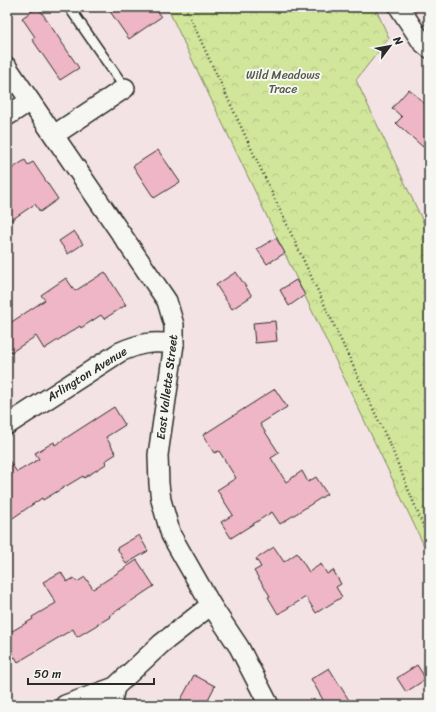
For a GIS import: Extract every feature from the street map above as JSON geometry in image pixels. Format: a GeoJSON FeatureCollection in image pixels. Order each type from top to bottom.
{"type":"FeatureCollection","features":[{"type":"Feature","properties":{"kind":"street"},"geometry":{"type":"LineString","coordinates":[[402,8],[422,42],[429,48]]}},
{"type":"Feature","properties":{"kind":"street","name":"East Vallette Street"},"geometry":{"type":"LineString","coordinates":[[7,67],[167,301],[174,325],[174,344],[158,455],[158,484],[161,500],[171,535],[211,605],[239,647],[269,705]]}},
{"type":"Feature","properties":{"kind":"street"},"geometry":{"type":"LineString","coordinates":[[54,135],[125,88]]}},
{"type":"Feature","properties":{"kind":"street"},"geometry":{"type":"LineString","coordinates":[[7,116],[30,101]]}},
{"type":"Feature","properties":{"kind":"street","name":"Arlington Avenue"},"geometry":{"type":"LineString","coordinates":[[7,425],[120,352],[139,344],[158,342],[174,344]]}},
{"type":"Feature","properties":{"kind":"street"},"geometry":{"type":"LineString","coordinates":[[65,705],[115,687],[162,644],[211,605]]}},
{"type":"Feature","properties":{"kind":"street"},"geometry":{"type":"LineString","coordinates":[[111,705],[115,687]]}},
{"type":"Feature","properties":{"kind":"lane"},"geometry":{"type":"LineString","coordinates":[[69,7],[125,88]]}},
{"type":"Feature","properties":{"kind":"path"},"geometry":{"type":"LineString","coordinates":[[186,7],[392,447],[429,540]]}},
{"type":"Feature","properties":{"kind":"green space","name":"Wild Meadows Trace"},"geometry":{"type":"Polygon","coordinates":[[[167,7],[375,7],[389,38],[356,80],[429,234],[429,556],[167,7]]]}},
{"type":"Feature","properties":{"kind":"building"},"geometry":{"type":"Polygon","coordinates":[[[38,7],[79,68],[60,80],[32,39],[35,37],[22,18],[38,7]]]}},
{"type":"Feature","properties":{"kind":"building"},"geometry":{"type":"Polygon","coordinates":[[[107,7],[154,7],[161,17],[129,39],[107,7]]]}},
{"type":"Feature","properties":{"kind":"building"},"geometry":{"type":"Polygon","coordinates":[[[409,89],[429,108],[429,140],[423,147],[396,123],[402,117],[392,108],[409,89]]]}},
{"type":"Feature","properties":{"kind":"building"},"geometry":{"type":"Polygon","coordinates":[[[158,150],[180,182],[154,198],[133,166],[158,150]]]}},
{"type":"Feature","properties":{"kind":"building"},"geometry":{"type":"Polygon","coordinates":[[[25,160],[28,165],[33,162],[58,199],[40,212],[35,204],[7,223],[7,172],[25,160]]]}},
{"type":"Feature","properties":{"kind":"building"},"geometry":{"type":"Polygon","coordinates":[[[74,231],[83,244],[68,254],[59,241],[74,231]]]}},
{"type":"Feature","properties":{"kind":"building"},"geometry":{"type":"Polygon","coordinates":[[[276,238],[285,253],[267,264],[257,249],[276,238]]]}},
{"type":"Feature","properties":{"kind":"building"},"geometry":{"type":"Polygon","coordinates":[[[105,272],[126,305],[104,319],[101,315],[81,328],[80,326],[44,349],[36,336],[7,355],[7,325],[45,300],[41,295],[66,278],[75,291],[105,272]]]}},
{"type":"Feature","properties":{"kind":"building"},"geometry":{"type":"Polygon","coordinates":[[[236,272],[252,296],[232,309],[216,285],[236,272]]]}},
{"type":"Feature","properties":{"kind":"building"},"geometry":{"type":"Polygon","coordinates":[[[296,280],[305,295],[289,306],[280,290],[296,280]]]}},
{"type":"Feature","properties":{"kind":"building"},"geometry":{"type":"Polygon","coordinates":[[[275,321],[277,341],[255,343],[253,323],[275,321]]]}},
{"type":"Feature","properties":{"kind":"building"},"geometry":{"type":"Polygon","coordinates":[[[275,389],[287,407],[260,424],[279,453],[271,458],[286,482],[302,471],[308,482],[316,477],[327,494],[280,524],[272,512],[231,538],[221,522],[233,515],[217,490],[236,478],[219,451],[214,453],[203,435],[275,389]]]}},
{"type":"Feature","properties":{"kind":"building"},"geometry":{"type":"Polygon","coordinates":[[[114,407],[125,425],[106,437],[116,454],[105,461],[106,464],[84,478],[83,476],[43,500],[42,498],[7,522],[7,458],[17,472],[39,459],[35,453],[54,442],[55,445],[114,407]]]}},
{"type":"Feature","properties":{"kind":"building"},"geometry":{"type":"Polygon","coordinates":[[[139,535],[148,551],[126,564],[117,548],[139,535]]]}},
{"type":"Feature","properties":{"kind":"building"},"geometry":{"type":"Polygon","coordinates":[[[274,547],[284,562],[297,553],[309,572],[321,564],[327,574],[333,570],[341,584],[336,587],[342,597],[316,613],[306,597],[278,614],[268,597],[270,596],[254,571],[261,567],[256,559],[274,547]]]}},
{"type":"Feature","properties":{"kind":"building"},"geometry":{"type":"Polygon","coordinates":[[[137,560],[154,586],[109,616],[110,617],[77,637],[73,629],[18,662],[15,657],[7,662],[7,634],[33,619],[32,617],[56,603],[43,582],[61,572],[67,582],[74,578],[77,582],[85,577],[93,589],[137,560]]]}},
{"type":"Feature","properties":{"kind":"building"},"geometry":{"type":"Polygon","coordinates":[[[417,665],[426,679],[406,692],[397,678],[417,665]]]}},
{"type":"Feature","properties":{"kind":"building"},"geometry":{"type":"Polygon","coordinates":[[[329,668],[352,705],[326,705],[311,679],[329,668]]]}},
{"type":"Feature","properties":{"kind":"building"},"geometry":{"type":"Polygon","coordinates":[[[194,675],[215,686],[205,705],[178,705],[194,675]]]}}]}
